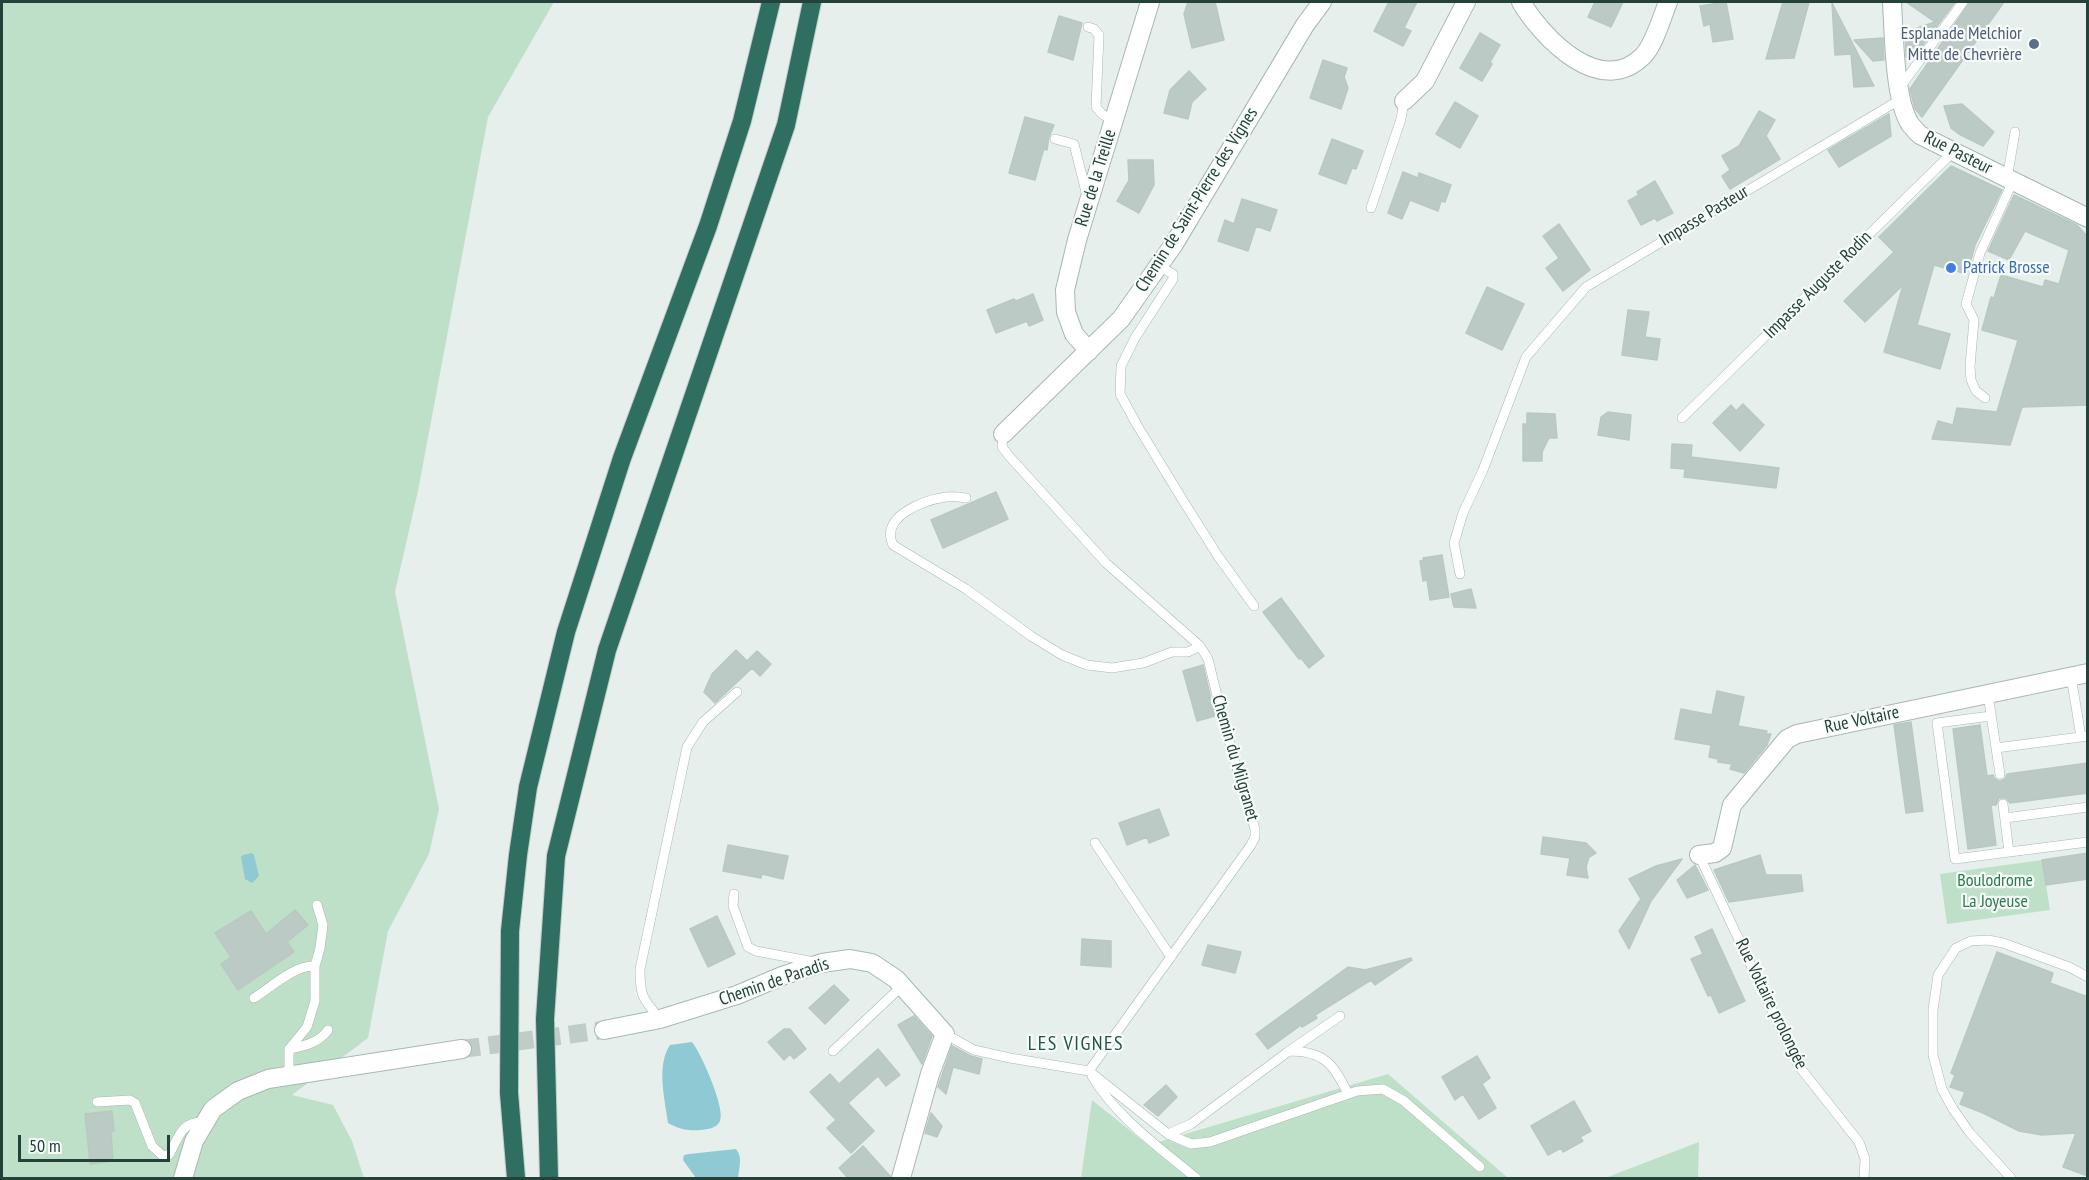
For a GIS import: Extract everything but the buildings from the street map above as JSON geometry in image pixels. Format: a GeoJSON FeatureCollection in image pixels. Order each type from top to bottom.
{"type":"FeatureCollection","features":[{"type":"Feature","properties":{"kind":"highway"},"geometry":{"type":"LineString","coordinates":[[516,1179],[510,1093],[510,931],[528,787],[569,621],[622,458],[715,205],[742,121],[771,2]]}},
{"type":"Feature","properties":{"kind":"highway"},"geometry":{"type":"LineString","coordinates":[[549,1179],[545,1019],[556,856],[607,650],[786,125],[812,2]]}},
{"type":"Feature","properties":{"kind":"street","name":"Rue de la Treille"},"geometry":{"type":"LineString","coordinates":[[1089,351],[1074,334],[1066,312],[1065,290],[1070,262],[1088,201],[1150,2]]}},
{"type":"Feature","properties":{"kind":"street","name":"Chemin de Saint-Pierre des Vignes"},"geometry":{"type":"LineString","coordinates":[[1003,434],[1121,318],[1174,244],[1305,25],[1322,2]]}},
{"type":"Feature","properties":{"kind":"street"},"geometry":{"type":"LineString","coordinates":[[1404,101],[1425,81],[1466,2]]}},
{"type":"Feature","properties":{"kind":"street"},"geometry":{"type":"LineString","coordinates":[[1521,2],[1529,15],[1562,51],[1589,67],[1608,71],[1626,67],[1643,56],[1653,39],[1668,2]]}},
{"type":"Feature","properties":{"kind":"street","name":"Rue Pasteur"},"geometry":{"type":"LineString","coordinates":[[1892,2],[1901,94],[1909,123],[1920,135],[2088,218]]}},
{"type":"Feature","properties":{"kind":"street","name":"Rue Voltaire"},"geometry":{"type":"LineString","coordinates":[[1700,855],[1715,853],[1722,848],[1732,805],[1787,739],[1797,734],[2079,675]]}},
{"type":"Feature","properties":{"kind":"street","name":"Chemin de Paradis"},"geometry":{"type":"LineString","coordinates":[[604,1030],[660,1019],[822,963],[850,959],[872,963],[896,979],[945,1034]]}},
{"type":"Feature","properties":{"kind":"street"},"geometry":{"type":"LineString","coordinates":[[901,1179],[930,1074],[945,1034]]}},
{"type":"Feature","properties":{"kind":"street"},"geometry":{"type":"LineString","coordinates":[[183,1179],[194,1141],[213,1109],[238,1092],[268,1078],[462,1049]]}},
{"type":"Feature","properties":{"kind":"lane"},"geometry":{"type":"LineString","coordinates":[[1901,94],[1963,2]]}},
{"type":"Feature","properties":{"kind":"lane"},"geometry":{"type":"LineString","coordinates":[[1088,27],[1094,29],[1099,35],[1096,107],[1113,121]]}},
{"type":"Feature","properties":{"kind":"lane","name":"Impasse Pasteur"},"geometry":{"type":"LineString","coordinates":[[1460,574],[1454,543],[1463,513],[1484,470],[1526,357],[1586,287],[1901,94]]}},
{"type":"Feature","properties":{"kind":"lane"},"geometry":{"type":"LineString","coordinates":[[1371,208],[1401,119],[1404,101]]}},
{"type":"Feature","properties":{"kind":"lane"},"geometry":{"type":"LineString","coordinates":[[1985,398],[1976,391],[1971,380],[1974,320],[1966,304],[1980,253],[2010,180],[2014,132]]}},
{"type":"Feature","properties":{"kind":"lane"},"geometry":{"type":"LineString","coordinates":[[1055,139],[1074,144],[1088,201]]}},
{"type":"Feature","properties":{"kind":"lane","name":"Impasse Auguste Rodin"},"geometry":{"type":"LineString","coordinates":[[1682,418],[1953,152]]}},
{"type":"Feature","properties":{"kind":"lane"},"geometry":{"type":"LineString","coordinates":[[1158,266],[1173,274],[1173,279],[1135,338],[1121,366],[1120,394],[1188,508],[1254,606]]}},
{"type":"Feature","properties":{"kind":"lane","name":"Chemin du Milgranet"},"geometry":{"type":"LineString","coordinates":[[1003,434],[1002,447],[1009,456],[1106,563],[1200,646],[1208,659],[1224,724],[1255,829],[1255,837],[1251,845],[1089,1071]]}},
{"type":"Feature","properties":{"kind":"lane"},"geometry":{"type":"LineString","coordinates":[[966,498],[949,496],[910,508],[897,519],[891,528],[889,537],[893,545],[966,590],[1062,656],[1087,665],[1112,668],[1133,665],[1172,652],[1188,652],[1200,646]]}},
{"type":"Feature","properties":{"kind":"lane"},"geometry":{"type":"LineString","coordinates":[[1996,748],[2084,736],[2079,675]]}},
{"type":"Feature","properties":{"kind":"lane"},"geometry":{"type":"LineString","coordinates":[[660,1019],[647,1004],[640,989],[640,969],[687,747],[703,722],[737,692]]}},
{"type":"Feature","properties":{"kind":"lane"},"geometry":{"type":"LineString","coordinates":[[1988,694],[2000,774]]}},
{"type":"Feature","properties":{"kind":"lane"},"geometry":{"type":"LineString","coordinates":[[1991,716],[1937,723],[1955,859],[2088,842]]}},
{"type":"Feature","properties":{"kind":"lane"},"geometry":{"type":"LineString","coordinates":[[2003,804],[2009,852]]}},
{"type":"Feature","properties":{"kind":"lane"},"geometry":{"type":"LineString","coordinates":[[2005,818],[2088,807]]}},
{"type":"Feature","properties":{"kind":"lane"},"geometry":{"type":"LineString","coordinates":[[1095,843],[1171,957]]}},
{"type":"Feature","properties":{"kind":"lane","name":"Rue Voltaire prolongée"},"geometry":{"type":"LineString","coordinates":[[1700,855],[1798,1065],[1859,1142],[1865,1159],[1864,1179]]}},
{"type":"Feature","properties":{"kind":"lane"},"geometry":{"type":"LineString","coordinates":[[734,894],[733,906],[748,947],[756,951],[822,963]]}},
{"type":"Feature","properties":{"kind":"lane"},"geometry":{"type":"LineString","coordinates":[[289,1075],[289,1049],[307,1027],[315,1000],[315,966],[323,925],[317,905]]}},
{"type":"Feature","properties":{"kind":"lane"},"geometry":{"type":"LineString","coordinates":[[2011,1179],[1953,1110],[1942,1089],[1933,1055],[1933,1010],[1938,975],[1956,948],[1971,940],[1988,940],[2069,966],[2088,977]]}},
{"type":"Feature","properties":{"kind":"lane"},"geometry":{"type":"LineString","coordinates":[[254,998],[298,969],[315,966]]}},
{"type":"Feature","properties":{"kind":"lane"},"geometry":{"type":"LineString","coordinates":[[833,1051],[902,986]]}},
{"type":"Feature","properties":{"kind":"lane"},"geometry":{"type":"LineString","coordinates":[[1168,1134],[1191,1124],[1340,1016]]}},
{"type":"Feature","properties":{"kind":"lane"},"geometry":{"type":"LineString","coordinates":[[289,1049],[310,1044],[324,1036],[328,1030]]}},
{"type":"Feature","properties":{"kind":"lane"},"geometry":{"type":"LineString","coordinates":[[945,1034],[974,1050],[1089,1071],[1168,1134],[1191,1144],[1210,1142],[1357,1091],[1383,1089],[1404,1101],[1480,1167]]}},
{"type":"Feature","properties":{"kind":"lane"},"geometry":{"type":"LineString","coordinates":[[1289,1051],[1306,1051],[1330,1063],[1348,1094]]}},
{"type":"Feature","properties":{"kind":"lane"},"geometry":{"type":"LineString","coordinates":[[1089,1071],[1116,1110],[1196,1179]]}},
{"type":"Feature","properties":{"kind":"lane"},"geometry":{"type":"LineString","coordinates":[[97,1102],[129,1100],[135,1103],[152,1146],[163,1156],[169,1155],[182,1130],[189,1124],[206,1122]]}},
{"type":"Feature","properties":{"kind":"green space"},"geometry":{"type":"Polygon","coordinates":[[[2,2],[554,2],[488,117],[418,491],[395,592],[439,809],[429,854],[388,931],[368,1038],[292,1095],[333,1105],[352,1141],[364,1178],[2,1178],[2,2]]]}},
{"type":"Feature","properties":{"kind":"green space","name":"Boulodrome La Joyeuse"},"geometry":{"type":"Polygon","coordinates":[[[2042,860],[2050,910],[1947,924],[1940,874],[2042,860]]]}},
{"type":"Feature","properties":{"kind":"green space"},"geometry":{"type":"Polygon","coordinates":[[[1388,1074],[1508,1178],[1081,1178],[1092,1100],[1148,1145],[1388,1074]]]}},
{"type":"Feature","properties":{"kind":"green space"},"geometry":{"type":"Polygon","coordinates":[[[1699,1142],[1698,1178],[1605,1178],[1699,1142]]]}},
{"type":"Feature","properties":{"kind":"water"},"geometry":{"type":"Polygon","coordinates":[[[252,853],[259,876],[252,883],[245,879],[241,857],[252,853]]]}},
{"type":"Feature","properties":{"kind":"water"},"geometry":{"type":"Polygon","coordinates":[[[692,1042],[716,1094],[721,1115],[716,1126],[709,1129],[687,1130],[668,1123],[662,1073],[663,1063],[670,1045],[692,1042]]]}},
{"type":"Feature","properties":{"kind":"water"},"geometry":{"type":"Polygon","coordinates":[[[736,1149],[740,1159],[738,1178],[696,1178],[683,1160],[684,1155],[736,1149]]]}},
{"type":"Feature","properties":{"kind":"tunnel"},"geometry":{"type":"LineString","coordinates":[[462,1049],[604,1030]]}},
{"type":"Feature","properties":{"kind":"place","name":"Esplanade Melchior Mitte de Chevrière"},"geometry":{"type":"Point","coordinates":[2034,44]}},
{"type":"Feature","properties":{"kind":"place","name":"Patrick Brosse"},"geometry":{"type":"Point","coordinates":[1951,268]}},
{"type":"Feature","properties":{"kind":"district","name":"LES VIGNES"},"geometry":{"type":"Point","coordinates":[1076,1044]}}]}
